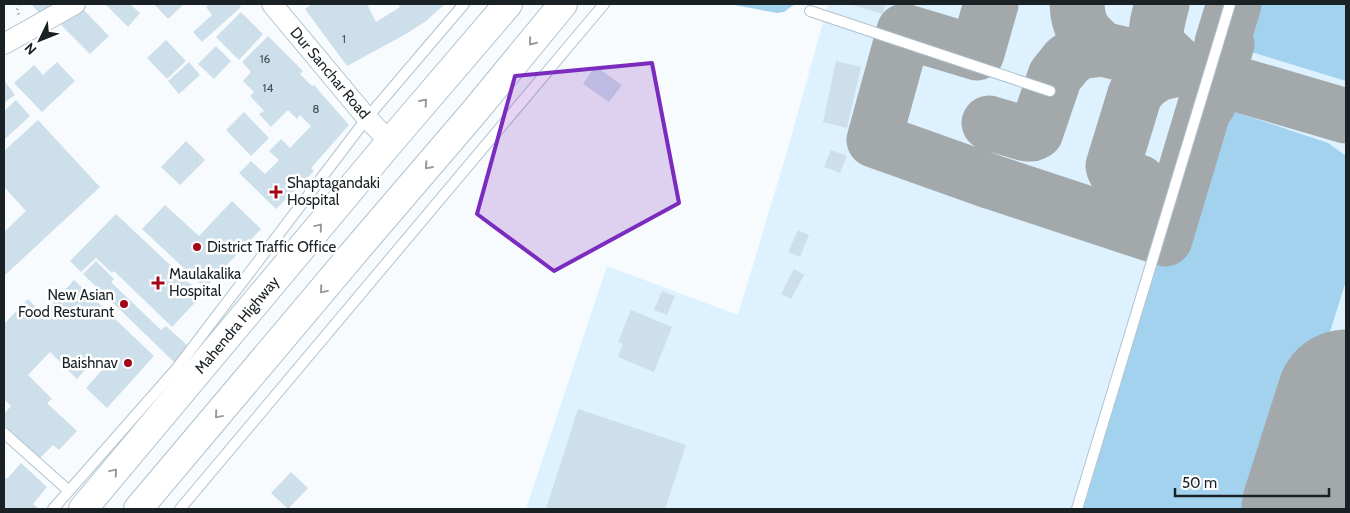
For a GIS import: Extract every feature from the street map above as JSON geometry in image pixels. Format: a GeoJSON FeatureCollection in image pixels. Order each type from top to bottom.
{"type":"FeatureCollection","features":[{"type":"Feature","properties":{"kind":"highway","name":"Mahendra Highway"},"geometry":{"type":"LineString","coordinates":[[76,500],[390,142],[508,4]]}},
{"type":"Feature","properties":{"kind":"highway"},"geometry":{"type":"LineString","coordinates":[[138,509],[475,111],[563,4]]}},
{"type":"Feature","properties":{"kind":"street"},"geometry":{"type":"LineString","coordinates":[[4,44],[75,4]]}},
{"type":"Feature","properties":{"kind":"street","name":"Dur Sanchar Road"},"geometry":{"type":"LineString","coordinates":[[272,4],[367,118],[390,142]]}},
{"type":"Feature","properties":{"kind":"lane"},"geometry":{"type":"LineString","coordinates":[[53,509],[76,500],[367,118],[464,4]]}},
{"type":"Feature","properties":{"kind":"lane"},"geometry":{"type":"LineString","coordinates":[[180,509],[604,4]]}},
{"type":"Feature","properties":{"kind":"lane"},"geometry":{"type":"LineString","coordinates":[[1077,509],[1230,4]]}},
{"type":"Feature","properties":{"kind":"lane"},"geometry":{"type":"LineString","coordinates":[[810,11],[835,15],[1050,91]]}},
{"type":"Feature","properties":{"kind":"lane"},"geometry":{"type":"LineString","coordinates":[[4,433],[76,500]]}},
{"type":"Feature","properties":{"kind":"highlighted area"},"geometry":{"type":"Polygon","coordinates":[[[652,63],[679,203],[554,271],[477,214],[515,76],[652,63]]]}},
{"type":"Feature","properties":{"kind":"shaded area"},"geometry":{"type":"Polygon","coordinates":[[[729,4],[795,4],[784,12],[777,13],[729,4]]]}},
{"type":"Feature","properties":{"kind":"shaded area"},"geometry":{"type":"Polygon","coordinates":[[[828,4],[1346,4],[1346,509],[526,509],[607,266],[738,315],[788,148],[828,4]]]}},
{"type":"Feature","properties":{"kind":"shaded area"},"geometry":{"type":"Polygon","coordinates":[[[1234,4],[1346,4],[1346,81],[1222,43],[1234,4]]]}},
{"type":"Feature","properties":{"kind":"shaded area"},"geometry":{"type":"Polygon","coordinates":[[[914,12],[971,29],[967,43],[910,26],[914,12]]]}},
{"type":"Feature","properties":{"kind":"shaded area"},"geometry":{"type":"Polygon","coordinates":[[[1206,102],[1328,143],[1346,156],[1346,281],[1274,509],[1083,509],[1206,102]]]}},
{"type":"Feature","properties":{"kind":"building"},"geometry":{"type":"Polygon","coordinates":[[[31,4],[59,4],[41,15],[31,4]]]}},
{"type":"Feature","properties":{"kind":"building"},"geometry":{"type":"Polygon","coordinates":[[[105,4],[130,4],[140,13],[128,27],[105,4]]]}},
{"type":"Feature","properties":{"kind":"building"},"geometry":{"type":"Polygon","coordinates":[[[154,4],[184,4],[168,19],[154,4]]]}},
{"type":"Feature","properties":{"kind":"building"},"geometry":{"type":"Polygon","coordinates":[[[210,4],[238,4],[241,7],[202,42],[193,32],[212,15],[206,7],[210,4]]]}},
{"type":"Feature","properties":{"kind":"building"},"geometry":{"type":"Polygon","coordinates":[[[312,4],[367,4],[376,22],[400,7],[398,4],[445,4],[426,21],[406,34],[347,66],[305,9],[312,4]]]}},
{"type":"Feature","properties":{"kind":"building"},"geometry":{"type":"Polygon","coordinates":[[[849,4],[885,4],[883,14],[849,4]]]}},
{"type":"Feature","properties":{"kind":"building"},"geometry":{"type":"Polygon","coordinates":[[[80,6],[109,36],[90,54],[61,25],[80,6]]]}},
{"type":"Feature","properties":{"kind":"building"},"geometry":{"type":"Polygon","coordinates":[[[241,12],[263,34],[239,60],[216,37],[241,12]]]}},
{"type":"Feature","properties":{"kind":"building"},"geometry":{"type":"Polygon","coordinates":[[[268,36],[303,71],[300,74],[312,86],[314,85],[349,125],[311,168],[314,171],[276,209],[239,173],[251,161],[265,174],[279,160],[269,151],[281,139],[290,148],[311,126],[300,115],[297,119],[288,110],[271,127],[259,114],[264,111],[250,96],[254,92],[243,81],[251,72],[242,62],[268,36]]]}},
{"type":"Feature","properties":{"kind":"building"},"geometry":{"type":"Polygon","coordinates":[[[166,40],[186,61],[167,79],[147,58],[166,40]]]}},
{"type":"Feature","properties":{"kind":"building"},"geometry":{"type":"Polygon","coordinates":[[[216,46],[231,61],[214,79],[198,64],[216,46]]]}},
{"type":"Feature","properties":{"kind":"building"},"geometry":{"type":"Polygon","coordinates":[[[836,61],[861,67],[847,128],[823,122],[836,61]]]}},
{"type":"Feature","properties":{"kind":"building"},"geometry":{"type":"Polygon","coordinates":[[[57,62],[75,81],[42,112],[14,83],[34,65],[43,75],[57,62]]]}},
{"type":"Feature","properties":{"kind":"building"},"geometry":{"type":"Polygon","coordinates":[[[189,62],[200,75],[179,94],[168,81],[189,62]]]}},
{"type":"Feature","properties":{"kind":"building"},"geometry":{"type":"Polygon","coordinates":[[[595,66],[622,85],[609,102],[583,84],[595,66]]]}},
{"type":"Feature","properties":{"kind":"building"},"geometry":{"type":"Polygon","coordinates":[[[4,80],[15,95],[4,103],[4,80]]]}},
{"type":"Feature","properties":{"kind":"building"},"geometry":{"type":"Polygon","coordinates":[[[16,100],[30,116],[5,139],[4,111],[16,100]]]}},
{"type":"Feature","properties":{"kind":"building"},"geometry":{"type":"Polygon","coordinates":[[[244,112],[269,138],[251,156],[226,130],[244,112]]]}},
{"type":"Feature","properties":{"kind":"building"},"geometry":{"type":"Polygon","coordinates":[[[38,120],[100,187],[4,276],[4,232],[26,211],[4,187],[4,148],[5,150],[38,120]]]}},
{"type":"Feature","properties":{"kind":"building"},"geometry":{"type":"Polygon","coordinates":[[[186,141],[205,160],[180,185],[161,167],[186,141]]]}},
{"type":"Feature","properties":{"kind":"building"},"geometry":{"type":"Polygon","coordinates":[[[831,150],[847,156],[840,173],[824,167],[831,150]]]}},
{"type":"Feature","properties":{"kind":"building"},"geometry":{"type":"Polygon","coordinates":[[[232,201],[261,229],[205,288],[142,229],[165,205],[199,236],[232,201]]]}},
{"type":"Feature","properties":{"kind":"building","name":"Maulakalika Hospital"},"geometry":{"type":"Polygon","coordinates":[[[116,214],[202,295],[172,327],[114,271],[112,273],[96,258],[81,272],[70,261],[116,214]]]}},
{"type":"Feature","properties":{"kind":"building"},"geometry":{"type":"Polygon","coordinates":[[[798,230],[809,235],[800,257],[788,252],[798,230]]]}},
{"type":"Feature","properties":{"kind":"building","name":"New Asian Food Resturant"},"geometry":{"type":"Polygon","coordinates":[[[96,261],[114,279],[111,282],[161,330],[166,326],[189,347],[174,362],[83,274],[96,261]]]}},
{"type":"Feature","properties":{"kind":"building"},"geometry":{"type":"Polygon","coordinates":[[[794,269],[804,275],[791,299],[781,294],[794,269]]]}},
{"type":"Feature","properties":{"kind":"building"},"geometry":{"type":"Polygon","coordinates":[[[74,280],[154,356],[107,408],[86,388],[102,370],[93,361],[77,379],[50,352],[28,375],[52,399],[47,403],[77,431],[59,450],[53,445],[40,458],[4,425],[4,414],[11,406],[4,399],[4,324],[28,299],[43,314],[74,280]]]}},
{"type":"Feature","properties":{"kind":"building"},"geometry":{"type":"Polygon","coordinates":[[[662,291],[675,296],[667,315],[654,310],[662,291]]]}},
{"type":"Feature","properties":{"kind":"building"},"geometry":{"type":"Polygon","coordinates":[[[631,310],[672,327],[654,372],[618,357],[623,344],[618,342],[631,310]]]}},
{"type":"Feature","properties":{"kind":"building"},"geometry":{"type":"Polygon","coordinates":[[[578,409],[686,445],[665,509],[546,509],[578,409]]]}},
{"type":"Feature","properties":{"kind":"building"},"geometry":{"type":"Polygon","coordinates":[[[21,463],[47,487],[33,504],[39,509],[4,509],[4,476],[7,479],[21,463]]]}},
{"type":"Feature","properties":{"kind":"building"},"geometry":{"type":"Polygon","coordinates":[[[291,472],[308,488],[288,509],[271,493],[291,472]]]}},
{"type":"Feature","properties":{"kind":"taxiway"},"geometry":{"type":"LineString","coordinates":[[991,4],[977,53],[904,31],[874,140],[992,182],[1165,239],[1206,102],[1209,103],[1227,44],[1222,43],[1234,4]]}},
{"type":"Feature","properties":{"kind":"taxiway"},"geometry":{"type":"LineString","coordinates":[[1077,4],[1081,25],[1091,39],[1102,49]]}},
{"type":"Feature","properties":{"kind":"taxiway"},"geometry":{"type":"LineString","coordinates":[[1139,182],[1120,176],[1113,166],[1135,94],[1145,82],[1157,74],[1182,68],[1165,53],[1157,40],[1157,26],[1162,4]]}},
{"type":"Feature","properties":{"kind":"taxiway"},"geometry":{"type":"LineString","coordinates":[[989,123],[1026,134],[1036,132],[1055,76],[1067,61],[1079,52],[1102,49],[1182,68],[1346,116]]}},
{"type":"Feature","properties":{"kind":"runway"},"geometry":{"type":"LineString","coordinates":[[1311,509],[1346,399]]}},
{"type":"Feature","properties":{"kind":"place","name":"Shaptagandaki Hospital"},"geometry":{"type":"Point","coordinates":[276,192]}},
{"type":"Feature","properties":{"kind":"place","name":"District Traffic Office"},"geometry":{"type":"Point","coordinates":[197,247]}},
{"type":"Feature","properties":{"kind":"place","name":"Maulakalika Hospital"},"geometry":{"type":"Point","coordinates":[158,283]}},
{"type":"Feature","properties":{"kind":"place","name":"New Asian Food Resturant"},"geometry":{"type":"Point","coordinates":[124,304]}},
{"type":"Feature","properties":{"kind":"place","name":"Baishnav"},"geometry":{"type":"Point","coordinates":[128,363]}}]}
